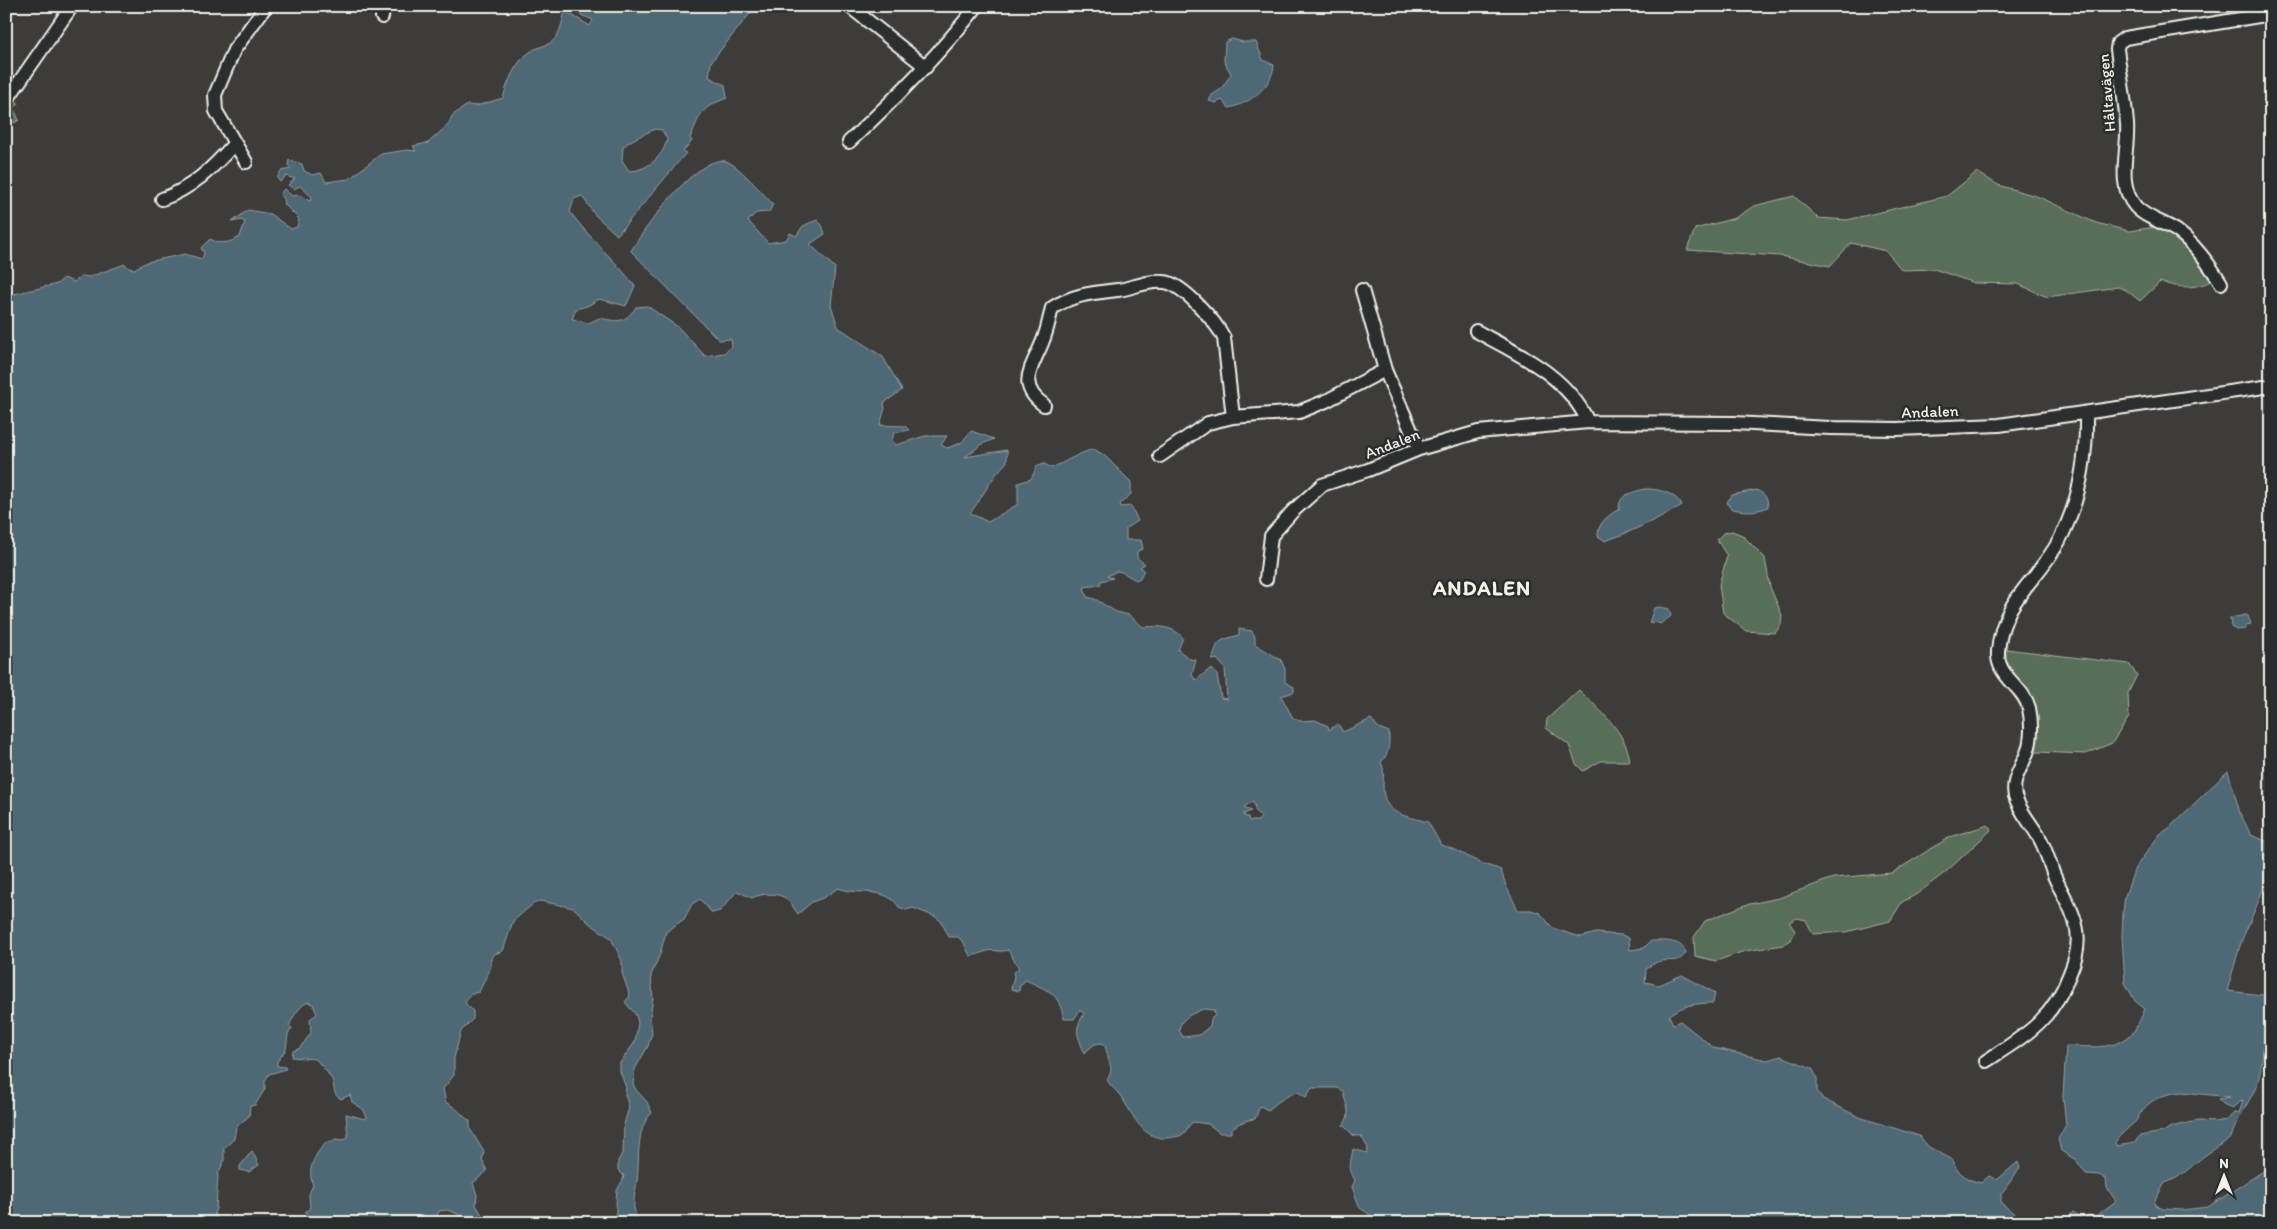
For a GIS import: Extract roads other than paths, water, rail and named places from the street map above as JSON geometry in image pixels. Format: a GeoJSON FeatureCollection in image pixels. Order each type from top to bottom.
{"type":"FeatureCollection","features":[{"type":"Feature","properties":{"kind":"street"},"geometry":{"type":"LineString","coordinates":[[6,101],[72,6]]}},
{"type":"Feature","properties":{"kind":"street"},"geometry":{"type":"LineString","coordinates":[[246,162],[216,111],[215,95],[234,50],[266,6]]}},
{"type":"Feature","properties":{"kind":"street"},"geometry":{"type":"LineString","coordinates":[[849,6],[926,67]]}},
{"type":"Feature","properties":{"kind":"street"},"geometry":{"type":"LineString","coordinates":[[849,142],[926,67],[977,6]]}},
{"type":"Feature","properties":{"kind":"street","name":"Håltavägen"},"geometry":{"type":"LineString","coordinates":[[2221,283],[2208,262],[2178,232],[2156,218],[2143,213],[2134,205],[2127,191],[2125,166],[2127,125],[2117,49],[2118,43],[2127,38],[2271,14]]}},
{"type":"Feature","properties":{"kind":"street"},"geometry":{"type":"LineString","coordinates":[[162,199],[183,190],[199,178],[223,157],[234,144]]}},
{"type":"Feature","properties":{"kind":"street"},"geometry":{"type":"LineString","coordinates":[[1044,405],[1032,394],[1028,385],[1029,373],[1043,341],[1052,308],[1065,300],[1089,292],[1119,290],[1164,282],[1181,290],[1220,329],[1224,338],[1233,417]]}},
{"type":"Feature","properties":{"kind":"street"},"geometry":{"type":"LineString","coordinates":[[1362,290],[1385,370],[1419,449]]}},
{"type":"Feature","properties":{"kind":"street"},"geometry":{"type":"LineString","coordinates":[[1476,331],[1525,358],[1551,376],[1575,398],[1588,422]]}},
{"type":"Feature","properties":{"kind":"street"},"geometry":{"type":"LineString","coordinates":[[1160,456],[1208,424],[1233,417],[1299,412],[1326,401],[1385,370]]}},
{"type":"Feature","properties":{"kind":"street","name":"Andalen"},"geometry":{"type":"LineString","coordinates":[[1266,578],[1271,536],[1292,512],[1322,485],[1368,470],[1419,449],[1478,432],[1588,422],[1729,422],[1830,428],[1897,429],[1999,426],[2271,386]]}},
{"type":"Feature","properties":{"kind":"street"},"geometry":{"type":"LineString","coordinates":[[1986,1061],[2026,1034],[2052,1010],[2067,982],[2077,947],[2076,926],[2073,914],[2053,874],[2043,844],[2015,796],[2016,778],[2030,742],[2030,711],[2022,692],[2001,671],[1998,660],[2001,628],[2010,608],[2059,541],[2075,503],[2086,455],[2086,413]]}},
{"type":"Feature","properties":{"kind":"water"},"geometry":{"type":"Polygon","coordinates":[[[566,6],[756,6],[711,62],[709,77],[725,85],[727,98],[711,105],[702,112],[690,138],[692,141],[683,151],[686,153],[617,235],[595,215],[582,196],[574,199],[570,212],[635,286],[626,306],[599,299],[587,306],[576,309],[572,319],[589,323],[599,318],[620,320],[628,317],[636,307],[647,306],[678,327],[705,356],[724,353],[732,346],[731,339],[719,340],[631,251],[660,210],[703,167],[717,161],[728,162],[733,165],[773,204],[769,212],[756,213],[748,221],[768,243],[786,240],[790,233],[796,236],[803,226],[817,220],[822,225],[825,234],[810,244],[835,268],[831,305],[838,327],[883,357],[902,390],[884,403],[885,408],[880,425],[905,426],[909,430],[894,433],[892,440],[896,445],[925,436],[947,436],[941,445],[947,448],[961,443],[971,431],[994,439],[982,444],[965,457],[1007,450],[1007,462],[996,474],[970,513],[988,522],[1018,504],[1018,483],[1031,479],[1037,466],[1045,464],[1051,468],[1094,449],[1105,456],[1131,482],[1131,494],[1120,504],[1121,507],[1131,506],[1138,521],[1126,528],[1126,540],[1141,540],[1143,549],[1137,551],[1137,558],[1145,564],[1140,567],[1144,570],[1140,578],[1136,580],[1125,573],[1117,571],[1107,576],[1113,578],[1101,581],[1100,585],[1084,587],[1087,597],[1095,599],[1116,612],[1129,615],[1143,627],[1165,628],[1179,634],[1183,638],[1178,650],[1190,659],[1196,660],[1192,675],[1196,680],[1210,669],[1213,670],[1217,675],[1221,698],[1227,699],[1225,668],[1217,659],[1212,660],[1217,645],[1222,641],[1239,635],[1239,629],[1252,631],[1255,637],[1255,644],[1281,660],[1285,669],[1285,682],[1294,687],[1294,692],[1281,696],[1293,718],[1301,721],[1315,720],[1328,726],[1329,730],[1338,724],[1343,732],[1371,719],[1379,728],[1389,732],[1387,752],[1381,762],[1384,795],[1387,803],[1396,812],[1428,822],[1441,845],[1482,864],[1501,870],[1506,886],[1518,910],[1531,910],[1540,913],[1553,928],[1581,937],[1596,933],[1622,935],[1629,938],[1630,950],[1644,948],[1651,941],[1671,942],[1680,945],[1686,952],[1683,956],[1677,960],[1661,961],[1651,965],[1646,969],[1645,982],[1659,985],[1682,975],[1715,993],[1713,1003],[1690,1005],[1674,1012],[1669,1016],[1673,1024],[1680,1021],[1714,1048],[1767,1060],[1781,1056],[1812,1068],[1817,1078],[1817,1091],[1823,1099],[1859,1117],[1919,1136],[1929,1147],[1951,1159],[1957,1170],[1968,1179],[1981,1183],[1989,1176],[1997,1180],[2018,1162],[2020,1168],[2001,1194],[2001,1203],[2026,1223],[1374,1223],[1369,1214],[1360,1208],[1352,1187],[1355,1180],[1350,1168],[1353,1149],[1367,1153],[1368,1148],[1361,1136],[1354,1136],[1343,1125],[1348,1116],[1348,1108],[1343,1091],[1337,1088],[1312,1088],[1306,1097],[1298,1092],[1285,1098],[1268,1110],[1260,1106],[1255,1119],[1237,1125],[1231,1129],[1231,1133],[1220,1133],[1208,1124],[1193,1122],[1180,1136],[1159,1138],[1145,1131],[1107,1080],[1111,1067],[1103,1043],[1095,1044],[1084,1053],[1078,1037],[1078,1029],[1084,1014],[1080,1010],[1074,1019],[1064,1019],[1056,998],[1047,990],[1026,980],[1020,985],[1019,991],[1011,989],[1013,973],[1019,968],[1008,950],[990,951],[970,956],[964,943],[958,937],[949,937],[941,921],[936,917],[913,908],[906,910],[899,907],[887,896],[838,888],[823,898],[812,902],[798,914],[785,897],[775,895],[765,894],[752,898],[737,891],[720,911],[712,913],[700,899],[692,904],[684,919],[666,932],[660,954],[651,975],[653,997],[650,1018],[652,1033],[648,1046],[635,1069],[633,1084],[647,1102],[652,1113],[643,1127],[639,1145],[637,1184],[634,1197],[634,1208],[638,1223],[613,1223],[617,1191],[624,1176],[618,1170],[618,1161],[623,1152],[624,1124],[629,1108],[625,1094],[626,1088],[620,1071],[620,1063],[635,1042],[638,1023],[636,1015],[625,1002],[630,996],[622,973],[622,961],[611,938],[589,923],[574,908],[540,901],[533,904],[513,921],[503,951],[494,954],[491,958],[491,966],[479,992],[470,994],[465,1003],[473,1011],[473,1019],[461,1031],[454,1058],[454,1075],[443,1089],[446,1103],[453,1106],[470,1121],[470,1129],[484,1152],[482,1160],[487,1171],[473,1183],[477,1195],[476,1205],[487,1223],[460,1223],[461,1215],[447,1210],[439,1211],[435,1220],[426,1223],[310,1223],[310,1219],[305,1212],[310,1208],[309,1194],[313,1185],[311,1167],[316,1156],[326,1142],[331,1143],[335,1139],[344,1140],[348,1137],[346,1114],[365,1119],[367,1117],[363,1109],[352,1102],[350,1095],[341,1099],[336,1095],[332,1079],[315,1059],[292,1057],[293,1051],[300,1048],[311,1033],[310,1019],[317,1014],[313,1004],[308,1002],[299,1009],[292,1019],[289,1026],[292,1028],[288,1034],[286,1049],[277,1062],[277,1066],[285,1067],[286,1069],[269,1074],[265,1081],[265,1089],[255,1105],[250,1106],[249,1116],[236,1127],[234,1139],[224,1148],[224,1161],[218,1174],[216,1209],[214,1213],[218,1219],[217,1223],[6,1223],[6,296],[57,284],[64,278],[74,282],[82,276],[89,277],[125,264],[129,268],[134,269],[147,262],[185,254],[202,259],[204,253],[201,248],[210,239],[225,242],[240,237],[245,222],[241,220],[232,222],[248,210],[270,214],[291,229],[297,227],[299,219],[285,205],[284,199],[280,194],[284,189],[292,196],[299,195],[310,201],[312,197],[300,186],[294,189],[288,185],[295,179],[286,176],[280,182],[277,178],[281,171],[291,169],[288,165],[289,160],[302,164],[304,171],[312,175],[321,173],[326,182],[349,179],[381,154],[407,150],[416,151],[413,146],[428,143],[448,125],[452,116],[467,105],[476,106],[503,98],[516,66],[532,51],[552,42],[560,30],[565,11],[590,26],[593,20],[566,9],[566,6]],[[655,129],[634,139],[623,147],[622,160],[629,171],[648,165],[662,151],[667,139],[662,130],[655,129]],[[1253,801],[1244,807],[1251,811],[1244,814],[1244,816],[1248,817],[1249,821],[1258,821],[1261,817],[1256,812],[1253,801]],[[1203,1009],[1188,1016],[1182,1022],[1179,1030],[1183,1037],[1199,1035],[1210,1026],[1211,1019],[1215,1015],[1214,1010],[1203,1009]]]}},
{"type":"Feature","properties":{"kind":"water"},"geometry":{"type":"Polygon","coordinates":[[[1232,39],[1243,42],[1256,42],[1263,60],[1274,65],[1269,80],[1258,93],[1244,103],[1229,108],[1222,100],[1216,103],[1209,101],[1212,95],[1221,89],[1231,74],[1224,61],[1225,42],[1232,39]]]}},
{"type":"Feature","properties":{"kind":"water"},"geometry":{"type":"Polygon","coordinates":[[[1644,489],[1666,492],[1676,498],[1682,506],[1643,526],[1605,541],[1598,536],[1602,523],[1619,509],[1623,497],[1644,489]]]}},
{"type":"Feature","properties":{"kind":"water"},"geometry":{"type":"Polygon","coordinates":[[[1756,490],[1765,496],[1768,507],[1749,511],[1730,508],[1727,502],[1732,495],[1756,490]]]}},
{"type":"Feature","properties":{"kind":"water"},"geometry":{"type":"Polygon","coordinates":[[[1654,608],[1669,609],[1671,616],[1660,624],[1656,622],[1649,623],[1654,608]]]}},
{"type":"Feature","properties":{"kind":"water"},"geometry":{"type":"Polygon","coordinates":[[[2246,615],[2251,624],[2246,625],[2246,629],[2236,630],[2231,627],[2230,618],[2246,615]]]}},
{"type":"Feature","properties":{"kind":"water"},"geometry":{"type":"Polygon","coordinates":[[[2228,771],[2240,813],[2251,835],[2271,843],[2271,866],[2241,942],[2227,991],[2271,996],[2271,1000],[2258,1082],[2231,1138],[2204,1156],[2181,1175],[2165,1183],[2154,1202],[2155,1205],[2163,1209],[2182,1210],[2208,1207],[2271,1166],[2271,1223],[2062,1223],[2073,1212],[2084,1220],[2088,1215],[2096,1216],[2116,1201],[2107,1188],[2106,1179],[2099,1175],[2086,1174],[2076,1160],[2061,1151],[2058,1139],[2066,1125],[2063,1097],[2066,1046],[2093,1047],[2119,1042],[2127,1038],[2134,1031],[2145,1009],[2135,1001],[2125,983],[2122,937],[2125,896],[2135,868],[2160,834],[2168,829],[2228,771]],[[2182,1092],[2160,1097],[2141,1112],[2136,1121],[2115,1142],[2116,1146],[2135,1143],[2139,1136],[2163,1132],[2171,1127],[2198,1121],[2214,1122],[2227,1120],[2234,1113],[2239,1113],[2243,1101],[2232,1108],[2223,1104],[2218,1099],[2230,1097],[2182,1092]]]}},
{"type":"Feature","properties":{"kind":"water"},"geometry":{"type":"Polygon","coordinates":[[[252,1151],[259,1165],[249,1172],[240,1170],[240,1166],[252,1151]]]}},
{"type":"Feature","properties":{"kind":"district","name":"ANDALEN"},"geometry":{"type":"Point","coordinates":[1482,588]}}]}
